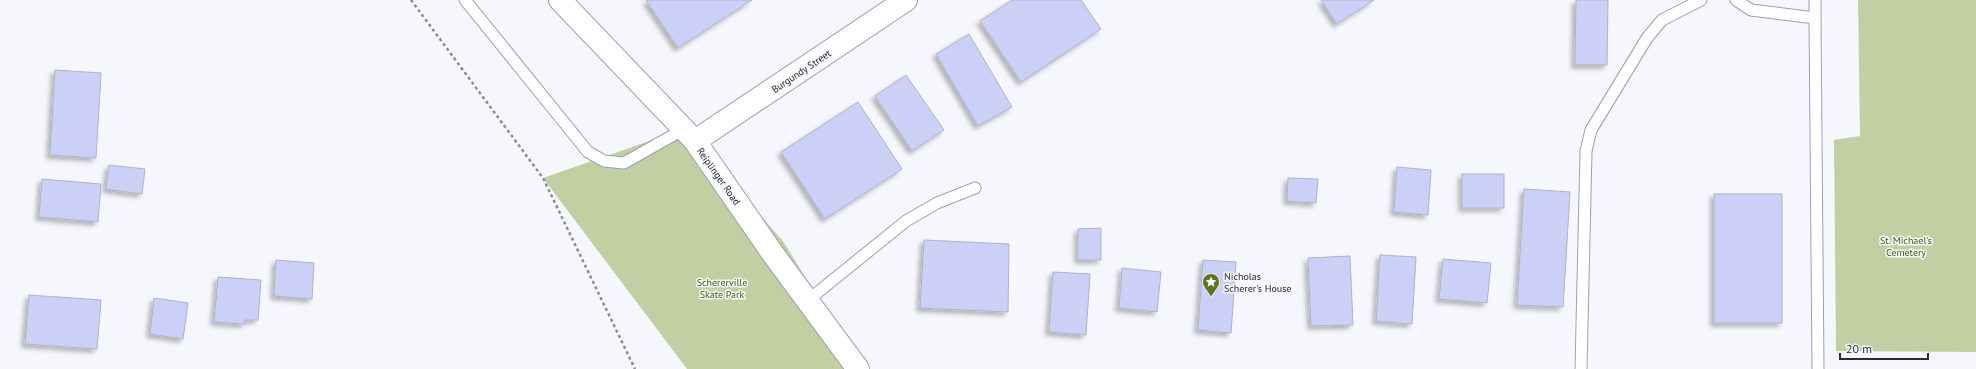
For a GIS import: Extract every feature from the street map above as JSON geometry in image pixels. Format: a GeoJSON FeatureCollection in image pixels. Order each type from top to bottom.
{"type":"FeatureCollection","features":[{"type":"Feature","properties":{"kind":"street","name":"Reiplinger Road"},"geometry":{"type":"LineString","coordinates":[[560,0],[690,135],[773,254],[858,369]]}},
{"type":"Feature","properties":{"kind":"street","name":"Burgundy Street"},"geometry":{"type":"LineString","coordinates":[[690,135],[906,0]]}},
{"type":"Feature","properties":{"kind":"lane"},"geometry":{"type":"LineString","coordinates":[[465,0],[588,152],[604,161],[624,164],[690,135]]}},
{"type":"Feature","properties":{"kind":"lane"},"geometry":{"type":"LineString","coordinates":[[1582,369],[1586,151],[1592,130],[1647,38],[1662,20],[1701,0]]}},
{"type":"Feature","properties":{"kind":"lane"},"geometry":{"type":"LineString","coordinates":[[1736,0],[1751,10],[1815,18]]}},
{"type":"Feature","properties":{"kind":"lane"},"geometry":{"type":"LineString","coordinates":[[1815,0],[1818,369]]}},
{"type":"Feature","properties":{"kind":"lane"},"geometry":{"type":"LineString","coordinates":[[807,301],[906,221],[937,203],[975,188]]}},
{"type":"Feature","properties":{"kind":"path"},"geometry":{"type":"LineString","coordinates":[[410,0],[543,178],[635,369]]}},
{"type":"Feature","properties":{"kind":"green space","name":"St. Michael's Cemetery"},"geometry":{"type":"Polygon","coordinates":[[[1858,0],[1976,0],[1976,352],[1836,351],[1834,140],[1860,136],[1858,0]]]}},
{"type":"Feature","properties":{"kind":"green space","name":"Schererville Skate Park"},"geometry":{"type":"Polygon","coordinates":[[[684,129],[783,241],[862,369],[687,369],[543,178],[684,129]]]}},
{"type":"Feature","properties":{"kind":"building"},"geometry":{"type":"Polygon","coordinates":[[[646,0],[752,0],[678,48],[646,0]]]}},
{"type":"Feature","properties":{"kind":"building"},"geometry":{"type":"Polygon","coordinates":[[[1012,0],[1081,0],[1101,29],[1021,82],[980,21],[1012,0]]]}},
{"type":"Feature","properties":{"kind":"building"},"geometry":{"type":"Polygon","coordinates":[[[1321,0],[1374,0],[1337,24],[1321,0]]]}},
{"type":"Feature","properties":{"kind":"building"},"geometry":{"type":"Polygon","coordinates":[[[1576,0],[1608,0],[1607,65],[1575,65],[1576,0]]]}},
{"type":"Feature","properties":{"kind":"building"},"geometry":{"type":"Polygon","coordinates":[[[969,34],[1012,107],[978,126],[936,54],[969,34]]]}},
{"type":"Feature","properties":{"kind":"building"},"geometry":{"type":"Polygon","coordinates":[[[55,70],[101,73],[96,158],[50,155],[55,70]]]}},
{"type":"Feature","properties":{"kind":"building"},"geometry":{"type":"Polygon","coordinates":[[[906,75],[944,130],[912,151],[875,96],[906,75]]]}},
{"type":"Feature","properties":{"kind":"building"},"geometry":{"type":"Polygon","coordinates":[[[858,102],[902,169],[825,219],[781,152],[858,102]]]}},
{"type":"Feature","properties":{"kind":"building"},"geometry":{"type":"Polygon","coordinates":[[[109,165],[145,169],[142,194],[106,189],[109,165]]]}},
{"type":"Feature","properties":{"kind":"building"},"geometry":{"type":"Polygon","coordinates":[[[1397,167],[1431,170],[1428,215],[1394,212],[1397,167]]]}},
{"type":"Feature","properties":{"kind":"building"},"geometry":{"type":"Polygon","coordinates":[[[1462,174],[1504,174],[1504,208],[1462,208],[1462,174]]]}},
{"type":"Feature","properties":{"kind":"building"},"geometry":{"type":"Polygon","coordinates":[[[1288,178],[1318,179],[1316,203],[1287,201],[1288,178]]]}},
{"type":"Feature","properties":{"kind":"building"},"geometry":{"type":"Polygon","coordinates":[[[42,179],[101,184],[98,222],[39,217],[42,179]]]}},
{"type":"Feature","properties":{"kind":"building"},"geometry":{"type":"Polygon","coordinates":[[[1524,189],[1570,192],[1563,307],[1517,305],[1524,189]]]}},
{"type":"Feature","properties":{"kind":"building"},"geometry":{"type":"Polygon","coordinates":[[[1714,194],[1782,194],[1782,323],[1714,323],[1714,194]]]}},
{"type":"Feature","properties":{"kind":"building"},"geometry":{"type":"Polygon","coordinates":[[[1101,228],[1101,260],[1078,260],[1078,229],[1101,228]]]}},
{"type":"Feature","properties":{"kind":"building"},"geometry":{"type":"Polygon","coordinates":[[[924,240],[1009,244],[1008,312],[920,308],[924,240]]]}},
{"type":"Feature","properties":{"kind":"building"},"geometry":{"type":"Polygon","coordinates":[[[1380,255],[1416,257],[1412,324],[1376,321],[1380,255]]]}},
{"type":"Feature","properties":{"kind":"building"},"geometry":{"type":"Polygon","coordinates":[[[1350,256],[1353,325],[1311,326],[1308,258],[1350,256]]]}},
{"type":"Feature","properties":{"kind":"building"},"geometry":{"type":"Polygon","coordinates":[[[1443,259],[1491,263],[1487,303],[1439,299],[1443,259]]]}},
{"type":"Feature","properties":{"kind":"building"},"geometry":{"type":"Polygon","coordinates":[[[276,260],[314,263],[312,299],[274,296],[276,260]]]}},
{"type":"Feature","properties":{"kind":"building"},"geometry":{"type":"Polygon","coordinates":[[[1203,260],[1236,262],[1231,333],[1198,330],[1203,260]]]}},
{"type":"Feature","properties":{"kind":"building"},"geometry":{"type":"Polygon","coordinates":[[[1122,268],[1161,272],[1157,312],[1119,308],[1122,268]]]}},
{"type":"Feature","properties":{"kind":"building"},"geometry":{"type":"Polygon","coordinates":[[[1053,272],[1090,274],[1086,335],[1049,332],[1053,272]]]}},
{"type":"Feature","properties":{"kind":"building"},"geometry":{"type":"Polygon","coordinates":[[[218,277],[261,280],[258,320],[245,320],[245,324],[214,322],[218,277]]]}},
{"type":"Feature","properties":{"kind":"building"},"geometry":{"type":"Polygon","coordinates":[[[29,295],[101,300],[97,349],[25,344],[29,295]]]}},
{"type":"Feature","properties":{"kind":"building"},"geometry":{"type":"Polygon","coordinates":[[[154,298],[188,303],[183,339],[150,334],[154,298]]]}},
{"type":"Feature","properties":{"kind":"place","name":"Nicholas Scherer's House"},"geometry":{"type":"Point","coordinates":[1211,297]}}]}
